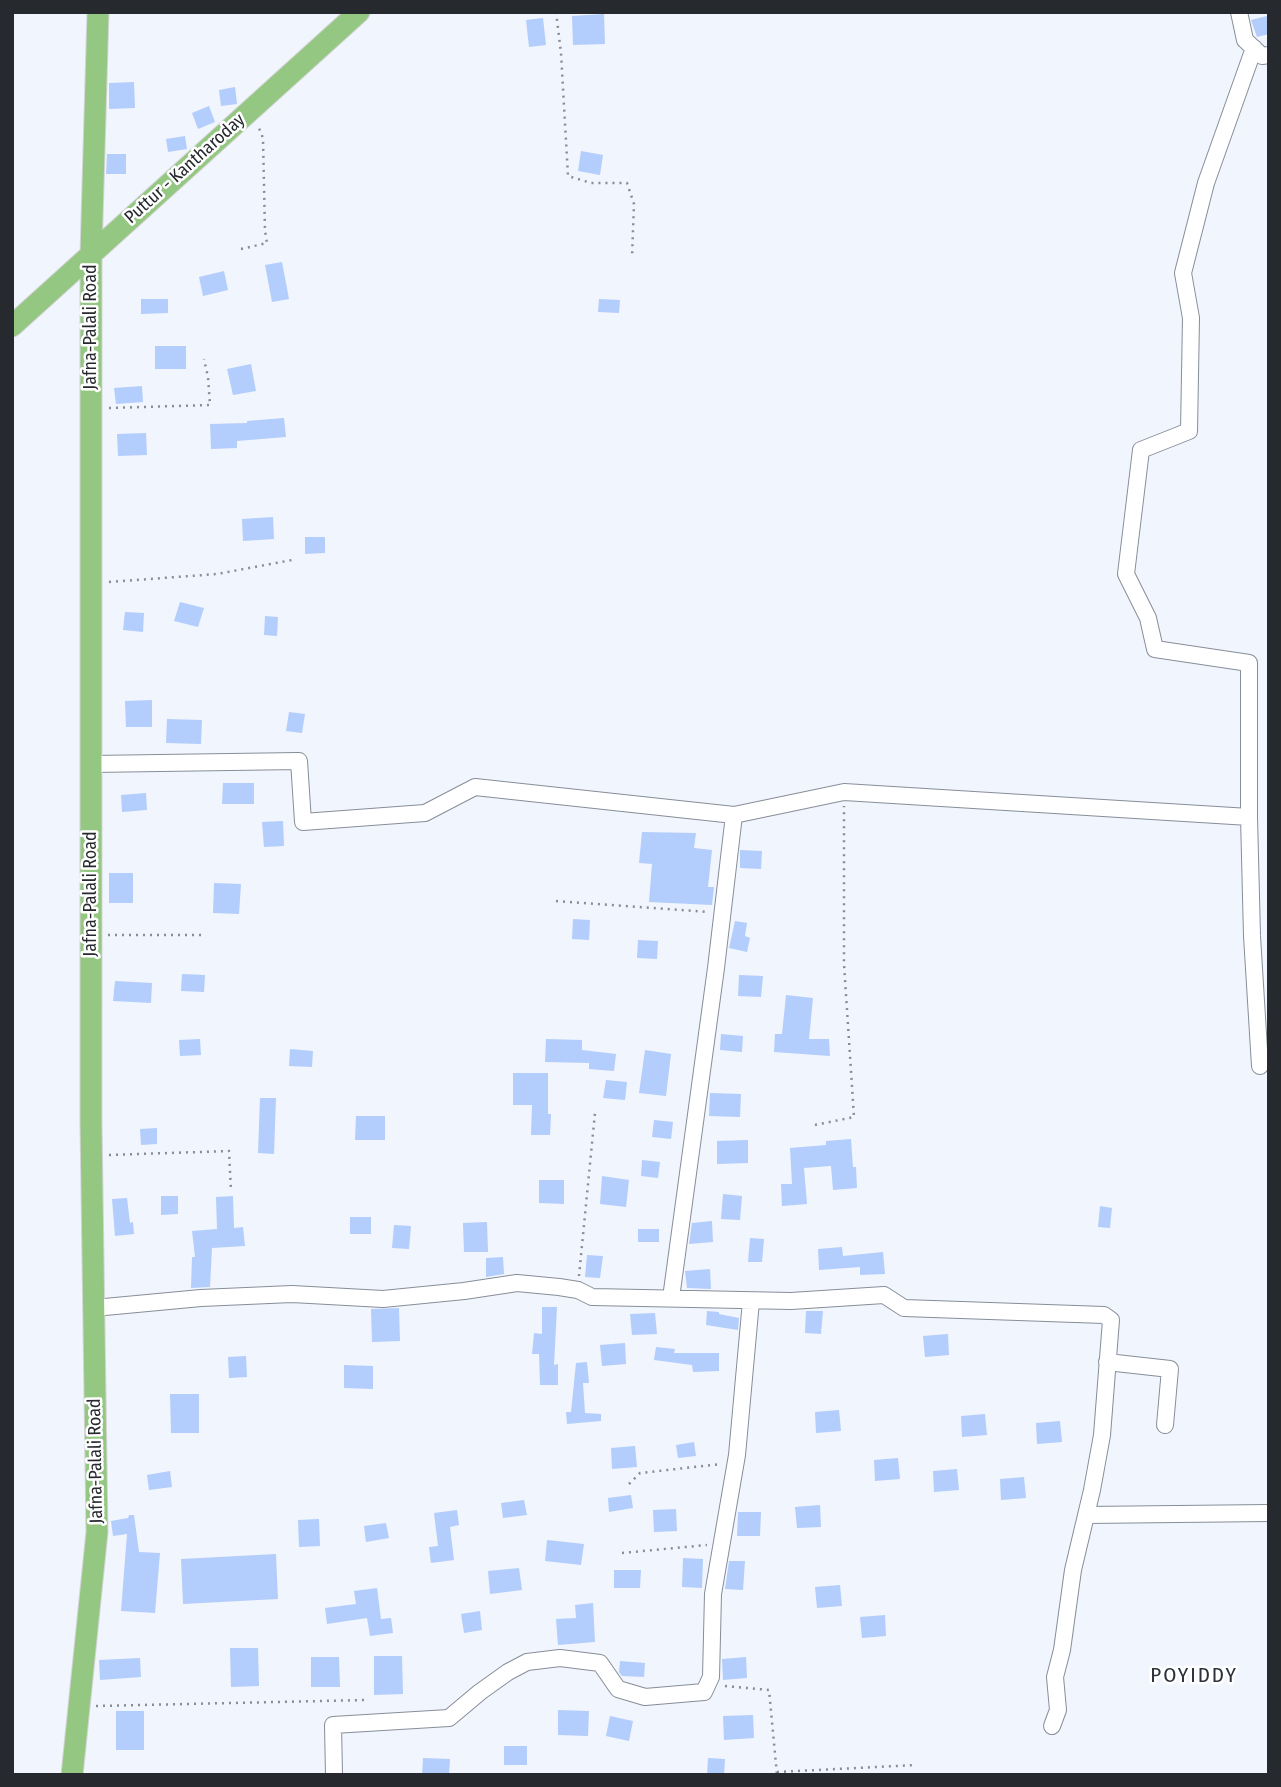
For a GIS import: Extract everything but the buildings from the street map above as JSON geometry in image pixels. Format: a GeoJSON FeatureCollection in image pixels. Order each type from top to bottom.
{"type":"FeatureCollection","features":[{"type":"Feature","properties":{"kind":"main road","name":"Jafna-Palali Road"},"geometry":{"type":"LineString","coordinates":[[72,1775],[97,1532],[92,1155],[91,254],[98,12]]}},
{"type":"Feature","properties":{"kind":"main road","name":"Puttur - Kantharoday"},"geometry":{"type":"LineString","coordinates":[[12,326],[359,12]]}},
{"type":"Feature","properties":{"kind":"street"},"geometry":{"type":"LineString","coordinates":[[1239,12],[1245,40],[1261,51],[1206,183],[1183,273],[1191,318],[1189,432],[1141,450],[1126,574],[1148,618],[1155,649],[1249,663],[1249,817],[1260,936],[1260,1066]]}},
{"type":"Feature","properties":{"kind":"street"},"geometry":{"type":"LineString","coordinates":[[91,764],[299,761],[303,822],[425,813],[475,787],[734,814],[844,792],[1249,817]]}},
{"type":"Feature","properties":{"kind":"street"},"geometry":{"type":"LineString","coordinates":[[671,1298],[734,814]]}},
{"type":"Feature","properties":{"kind":"street"},"geometry":{"type":"LineString","coordinates":[[94,1308],[201,1298],[292,1294],[383,1299],[517,1283],[578,1290],[593,1297],[791,1301],[884,1295],[904,1308],[1104,1315],[1111,1320],[1102,1435],[1073,1570],[1062,1650],[1055,1677],[1058,1710],[1052,1726]]}},
{"type":"Feature","properties":{"kind":"street"},"geometry":{"type":"LineString","coordinates":[[334,1775],[332,1725],[449,1718],[480,1692],[527,1662],[560,1658],[600,1663],[618,1689],[645,1697],[704,1692],[711,1676],[713,1594],[736,1463],[751,1301]]}},
{"type":"Feature","properties":{"kind":"street"},"geometry":{"type":"LineString","coordinates":[[1107,1362],[1170,1369],[1164,1425]]}},
{"type":"Feature","properties":{"kind":"street"},"geometry":{"type":"LineString","coordinates":[[1086,1515],[1269,1513]]}},
{"type":"Feature","properties":{"kind":"path"},"geometry":{"type":"LineString","coordinates":[[556,12],[568,176],[591,183],[627,183],[634,204],[632,257]]}},
{"type":"Feature","properties":{"kind":"path"},"geometry":{"type":"LineString","coordinates":[[241,249],[267,243],[263,138],[253,108]]}},
{"type":"Feature","properties":{"kind":"path"},"geometry":{"type":"LineString","coordinates":[[91,409],[210,405],[204,359]]}},
{"type":"Feature","properties":{"kind":"path"},"geometry":{"type":"LineString","coordinates":[[91,582],[130,582],[217,574],[292,560]]}},
{"type":"Feature","properties":{"kind":"path"},"geometry":{"type":"LineString","coordinates":[[815,1125],[854,1117],[844,964],[844,792]]}},
{"type":"Feature","properties":{"kind":"path"},"geometry":{"type":"LineString","coordinates":[[556,901],[722,913]]}},
{"type":"Feature","properties":{"kind":"path"},"geometry":{"type":"LineString","coordinates":[[91,935],[206,935]]}},
{"type":"Feature","properties":{"kind":"path"},"geometry":{"type":"LineString","coordinates":[[578,1290],[595,1113]]}},
{"type":"Feature","properties":{"kind":"path"},"geometry":{"type":"LineString","coordinates":[[92,1155],[229,1151],[231,1191]]}},
{"type":"Feature","properties":{"kind":"path"},"geometry":{"type":"LineString","coordinates":[[629,1484],[640,1472],[736,1463]]}},
{"type":"Feature","properties":{"kind":"path"},"geometry":{"type":"LineString","coordinates":[[622,1553],[721,1543]]}},
{"type":"Feature","properties":{"kind":"path"},"geometry":{"type":"LineString","coordinates":[[708,1685],[769,1690],[777,1773],[916,1765]]}},
{"type":"Feature","properties":{"kind":"path"},"geometry":{"type":"LineString","coordinates":[[79,1706],[366,1700]]}},
{"type":"Feature","properties":{"kind":"district","name":"POYIDDY"},"geometry":{"type":"Point","coordinates":[1194,1676]}}]}
